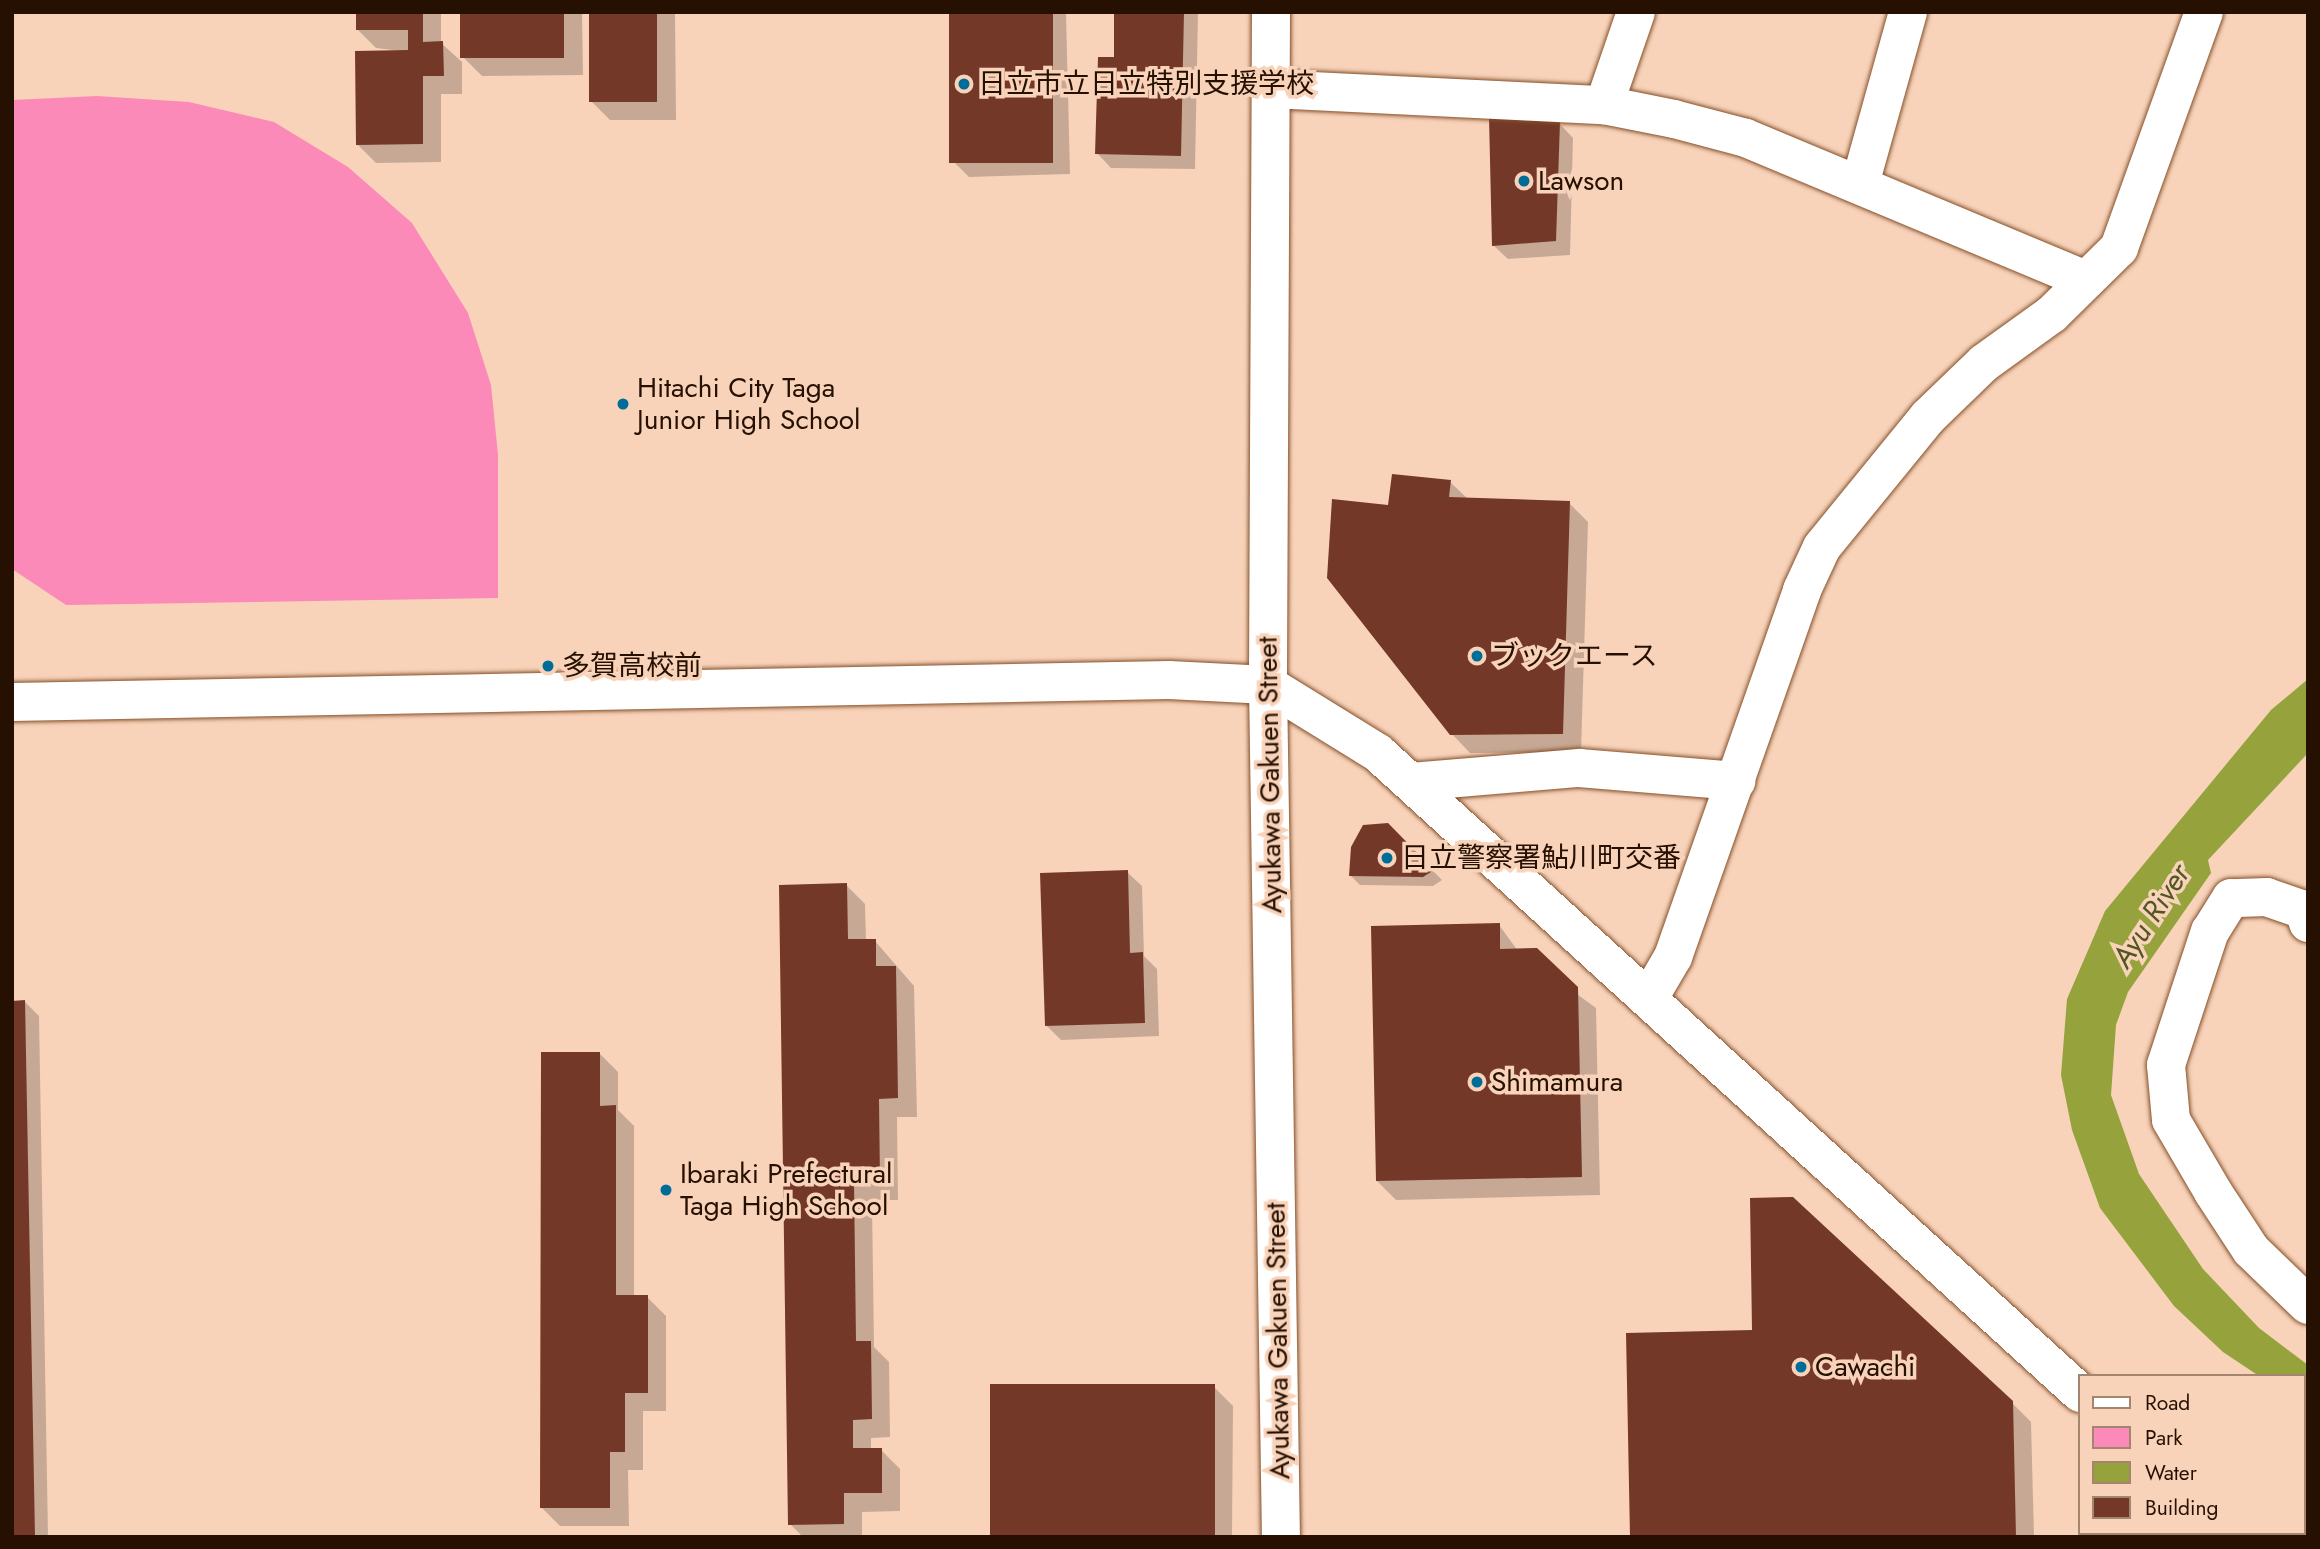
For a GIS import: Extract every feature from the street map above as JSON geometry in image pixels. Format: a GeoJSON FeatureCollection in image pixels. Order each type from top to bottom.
{"type":"FeatureCollection","features":[{"type":"Feature","properties":{"kind":"street","name":"Ayukawa Gakuen Street"},"geometry":{"type":"LineString","coordinates":[[1271,12],[1268,685],[1281,1537]]}},
{"type":"Feature","properties":{"kind":"street"},"geometry":{"type":"LineString","coordinates":[[1604,105],[1636,12]]}},
{"type":"Feature","properties":{"kind":"street"},"geometry":{"type":"LineString","coordinates":[[1860,184],[1908,12]]}},
{"type":"Feature","properties":{"kind":"street"},"geometry":{"type":"LineString","coordinates":[[1648,998],[1673,957],[1822,547],[1928,417],[2119,248],[2204,12]]}},
{"type":"Feature","properties":{"kind":"street"},"geometry":{"type":"LineString","coordinates":[[1271,89],[1604,105],[1746,138],[2085,280]]}},
{"type":"Feature","properties":{"kind":"street"},"geometry":{"type":"LineString","coordinates":[[12,702],[1169,680],[1268,685],[1333,723],[1411,782],[2078,1391]]}},
{"type":"Feature","properties":{"kind":"street"},"geometry":{"type":"LineString","coordinates":[[1411,782],[1579,768],[1736,781]]}},
{"type":"Feature","properties":{"kind":"street"},"geometry":{"type":"LineString","coordinates":[[2308,923],[2304,910],[2267,897],[2231,898],[2210,931],[2166,1065],[2171,1120],[2213,1192],[2251,1250],[2308,1305]]}},
{"type":"Feature","properties":{"kind":"green space"},"geometry":{"type":"Polygon","coordinates":[[[97,96],[189,102],[274,122],[348,167],[412,223],[468,313],[491,385],[498,455],[498,598],[66,605],[12,569],[12,100],[97,96]]]}},
{"type":"Feature","properties":{"kind":"water","name":"Ayu River"},"geometry":{"type":"Polygon","coordinates":[[[2308,679],[2308,753],[2208,860],[2211,873],[2128,992],[2116,1025],[2111,1095],[2139,1174],[2203,1269],[2259,1328],[2308,1365],[2308,1408],[2306,1374],[2256,1374],[2223,1352],[2174,1306],[2100,1208],[2072,1130],[2061,1075],[2067,999],[2105,911],[2271,710],[2308,679]]]}},
{"type":"Feature","properties":{"kind":"building"},"geometry":{"type":"Polygon","coordinates":[[[356,12],[423,12],[423,42],[443,41],[444,76],[423,76],[423,144],[356,145],[355,51],[408,50],[408,30],[356,30],[356,12]]]}},
{"type":"Feature","properties":{"kind":"building"},"geometry":{"type":"Polygon","coordinates":[[[460,12],[564,12],[564,58],[460,58],[460,12]]]}},
{"type":"Feature","properties":{"kind":"building"},"geometry":{"type":"Polygon","coordinates":[[[589,12],[657,12],[657,102],[589,102],[589,12]]]}},
{"type":"Feature","properties":{"kind":"building"},"geometry":{"type":"Polygon","coordinates":[[[949,12],[1053,12],[1053,163],[949,163],[949,12]]]}},
{"type":"Feature","properties":{"kind":"building"},"geometry":{"type":"Polygon","coordinates":[[[1114,12],[1184,12],[1181,156],[1095,154],[1098,57],[1114,57],[1114,12]]]}},
{"type":"Feature","properties":{"kind":"building","name":"Lawson"},"geometry":{"type":"Polygon","coordinates":[[[1489,117],[1560,121],[1556,241],[1492,246],[1489,117]]]}},
{"type":"Feature","properties":{"kind":"building","name":"ブックエース"},"geometry":{"type":"Polygon","coordinates":[[[1392,474],[1451,480],[1449,497],[1570,501],[1563,734],[1450,735],[1327,578],[1332,499],[1388,505],[1392,474]]]}},
{"type":"Feature","properties":{"kind":"building","name":"日立警察署鮎川町交番"},"geometry":{"type":"Polygon","coordinates":[[[1388,823],[1434,870],[1423,877],[1349,876],[1351,847],[1363,825],[1388,823]]]}},
{"type":"Feature","properties":{"kind":"building"},"geometry":{"type":"Polygon","coordinates":[[[1128,870],[1130,953],[1143,952],[1145,1023],[1045,1026],[1040,873],[1128,870]]]}},
{"type":"Feature","properties":{"kind":"building"},"geometry":{"type":"Polygon","coordinates":[[[847,883],[848,939],[876,939],[876,966],[896,966],[898,1098],[879,1099],[880,1182],[854,1182],[856,1341],[871,1341],[872,1419],[853,1420],[853,1448],[882,1448],[882,1493],[844,1493],[844,1524],[788,1525],[779,885],[847,883]]]}},
{"type":"Feature","properties":{"kind":"building","name":"Shimamura"},"geometry":{"type":"Polygon","coordinates":[[[1500,923],[1500,949],[1537,948],[1578,987],[1582,1177],[1376,1181],[1371,926],[1500,923]]]}},
{"type":"Feature","properties":{"kind":"building"},"geometry":{"type":"Polygon","coordinates":[[[25,1000],[35,1537],[12,1537],[12,1001],[25,1000]]]}},
{"type":"Feature","properties":{"kind":"building"},"geometry":{"type":"Polygon","coordinates":[[[541,1052],[600,1052],[600,1106],[616,1105],[616,1295],[648,1295],[648,1393],[625,1393],[625,1452],[610,1452],[610,1508],[540,1508],[541,1052]]]}},
{"type":"Feature","properties":{"kind":"building","name":"Cawachi"},"geometry":{"type":"Polygon","coordinates":[[[1793,1197],[2013,1401],[2016,1537],[1630,1537],[1626,1333],[1752,1330],[1750,1198],[1793,1197]]]}},
{"type":"Feature","properties":{"kind":"building"},"geometry":{"type":"Polygon","coordinates":[[[990,1384],[1215,1384],[1215,1537],[990,1537],[990,1384]]]}},
{"type":"Feature","properties":{"kind":"place","name":"日立市立日立特別支援学校"},"geometry":{"type":"Point","coordinates":[964,84]}},
{"type":"Feature","properties":{"kind":"place","name":"Lawson"},"geometry":{"type":"Point","coordinates":[1524,181]}},
{"type":"Feature","properties":{"kind":"place","name":"Hitachi City Taga Junior High School"},"geometry":{"type":"Point","coordinates":[623,404]}},
{"type":"Feature","properties":{"kind":"place","name":"ブックエース"},"geometry":{"type":"Point","coordinates":[1477,656]}},
{"type":"Feature","properties":{"kind":"place","name":"多賀高校前"},"geometry":{"type":"Point","coordinates":[548,666]}},
{"type":"Feature","properties":{"kind":"place","name":"日立警察署鮎川町交番"},"geometry":{"type":"Point","coordinates":[1387,858]}},
{"type":"Feature","properties":{"kind":"place","name":"Shimamura"},"geometry":{"type":"Point","coordinates":[1477,1082]}},
{"type":"Feature","properties":{"kind":"place","name":"Ibaraki Prefectural Taga High School"},"geometry":{"type":"Point","coordinates":[666,1190]}},
{"type":"Feature","properties":{"kind":"place","name":"Cawachi"},"geometry":{"type":"Point","coordinates":[1801,1367]}}]}
